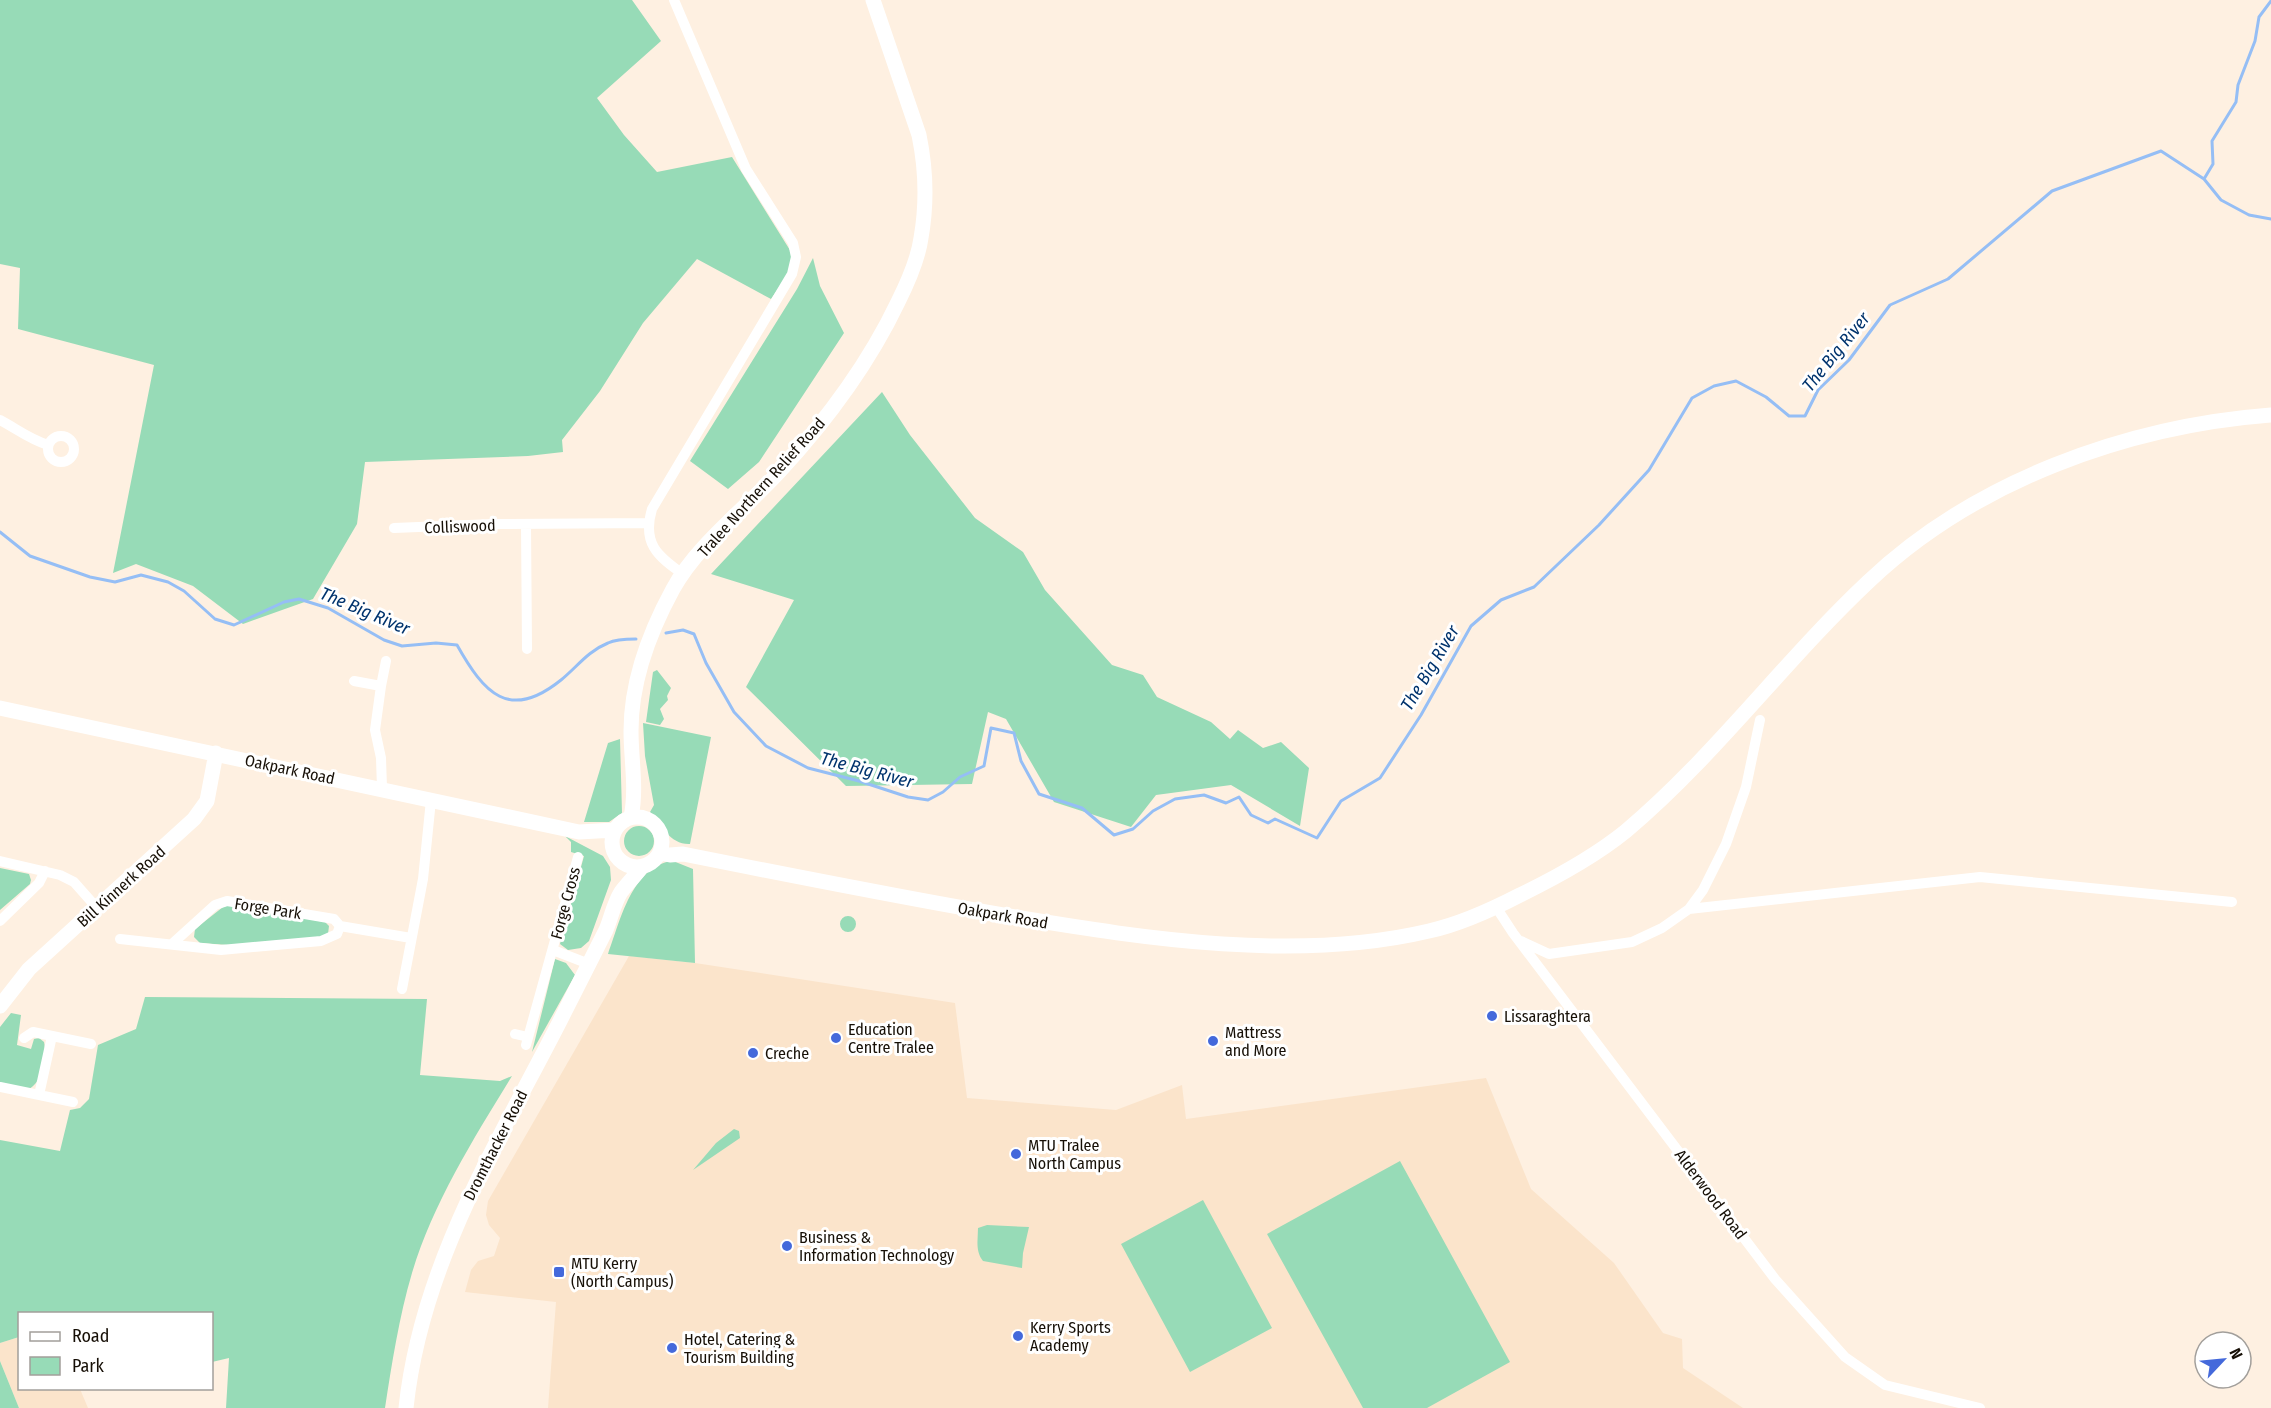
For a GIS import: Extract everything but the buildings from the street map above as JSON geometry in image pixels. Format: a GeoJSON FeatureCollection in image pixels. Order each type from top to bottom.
{"type":"FeatureCollection","features":[{"type":"Feature","properties":{"kind":"main road","name":"Tralee Northern Relief Road"},"geometry":{"type":"LineString","coordinates":[[639,818],[631,729],[638,676],[648,641],[661,611],[683,574],[726,524],[778,473],[845,392],[890,320],[916,258],[921,240],[924,207],[923,154],[902,82],[873,0]]}},
{"type":"Feature","properties":{"kind":"main road","name":"Oakpark Road"},"geometry":{"type":"LineString","coordinates":[[661,846],[683,854],[874,892],[1107,932],[1282,946],[1327,946],[1375,941],[1431,931],[1496,907],[1562,873],[1626,831],[1679,780],[1817,632],[1871,579],[1920,540],[1963,512],[2054,465],[2119,441],[2193,424],[2271,415]]}},
{"type":"Feature","properties":{"kind":"main road","name":"Oakpark Road"},"geometry":{"type":"LineString","coordinates":[[0,708],[613,838]]}},
{"type":"Feature","properties":{"kind":"main road","name":"Bill Kinnerk Road"},"geometry":{"type":"LineString","coordinates":[[0,1006],[29,969],[178,834],[204,807],[211,785],[216,753]]}},
{"type":"Feature","properties":{"kind":"main road"},"geometry":{"type":"LineString","coordinates":[[620,894],[641,868],[653,862],[661,846],[654,824],[639,818],[621,823],[613,838],[616,857],[630,867],[641,868]]}},
{"type":"Feature","properties":{"kind":"main road"},"geometry":{"type":"LineString","coordinates":[[620,894],[622,863]]}},
{"type":"Feature","properties":{"kind":"main road","name":"Dromthacker Road"},"geometry":{"type":"LineString","coordinates":[[406,1408],[408,1383],[419,1333],[445,1250],[465,1203],[506,1121],[589,964],[620,894]]}},
{"type":"Feature","properties":{"kind":"street"},"geometry":{"type":"LineString","coordinates":[[674,0],[746,170],[793,243],[796,257],[792,274],[652,509],[649,523],[650,538],[654,549],[683,574]]}},
{"type":"Feature","properties":{"kind":"street"},"geometry":{"type":"LineString","coordinates":[[0,420],[20,431],[30,440],[48,445]]}},
{"type":"Feature","properties":{"kind":"street","name":"Colliswood"},"geometry":{"type":"LineString","coordinates":[[394,528],[649,523]]}},
{"type":"Feature","properties":{"kind":"street"},"geometry":{"type":"LineString","coordinates":[[526,524],[527,649]]}},
{"type":"Feature","properties":{"kind":"street"},"geometry":{"type":"LineString","coordinates":[[382,788],[381,758],[375,730],[386,661]]}},
{"type":"Feature","properties":{"kind":"street"},"geometry":{"type":"LineString","coordinates":[[354,681],[381,686]]}},
{"type":"Feature","properties":{"kind":"street"},"geometry":{"type":"LineString","coordinates":[[1518,940],[1549,954],[1632,942],[1662,928],[1689,909],[1702,891],[1726,844],[1746,787],[1760,720]]}},
{"type":"Feature","properties":{"kind":"street"},"geometry":{"type":"LineString","coordinates":[[402,989],[423,879],[431,800]]}},
{"type":"Feature","properties":{"kind":"street","name":"Forge Cross"},"geometry":{"type":"LineString","coordinates":[[516,1034],[527,1041],[578,857]]}},
{"type":"Feature","properties":{"kind":"street"},"geometry":{"type":"LineString","coordinates":[[0,861],[60,875],[74,882],[97,908]]}},
{"type":"Feature","properties":{"kind":"street"},"geometry":{"type":"LineString","coordinates":[[0,921],[39,883],[45,871]]}},
{"type":"Feature","properties":{"kind":"street"},"geometry":{"type":"LineString","coordinates":[[1689,909],[1980,877],[2232,902]]}},
{"type":"Feature","properties":{"kind":"street","name":"Forge Park"},"geometry":{"type":"LineString","coordinates":[[172,944],[215,905],[228,901],[334,919],[340,926],[411,938]]}},
{"type":"Feature","properties":{"kind":"street","name":"Alderwood Road"},"geometry":{"type":"LineString","coordinates":[[1496,907],[1518,940],[1775,1279],[1845,1357],[1885,1385],[1980,1408]]}},
{"type":"Feature","properties":{"kind":"street","name":"Forge Park"},"geometry":{"type":"LineString","coordinates":[[120,939],[221,950],[321,941],[337,934],[340,926]]}},
{"type":"Feature","properties":{"kind":"street","name":"Forge Cross"},"geometry":{"type":"LineString","coordinates":[[553,950],[589,964]]}},
{"type":"Feature","properties":{"kind":"street"},"geometry":{"type":"LineString","coordinates":[[24,1038],[33,1032],[91,1044]]}},
{"type":"Feature","properties":{"kind":"street"},"geometry":{"type":"LineString","coordinates":[[39,1095],[52,1036]]}},
{"type":"Feature","properties":{"kind":"street"},"geometry":{"type":"LineString","coordinates":[[0,1088],[73,1102]]}},
{"type":"Feature","properties":{"kind":"shaded area","name":"MTU Tralee North Campus"},"geometry":{"type":"Polygon","coordinates":[[[629,956],[695,963],[955,1003],[967,1098],[1116,1110],[1182,1085],[1186,1119],[1486,1078],[1531,1189],[1614,1263],[1663,1333],[1682,1339],[1683,1368],[1743,1408],[548,1408],[556,1302],[465,1292],[471,1270],[478,1261],[494,1256],[500,1238],[489,1225],[486,1215],[488,1201],[629,956]]]}},
{"type":"Feature","properties":{"kind":"shaded area"},"geometry":{"type":"Polygon","coordinates":[[[18,1337],[18,1390],[80,1390],[88,1408],[19,1408],[0,1361],[0,1343],[18,1337]]]}},
{"type":"Feature","properties":{"kind":"green space"},"geometry":{"type":"Polygon","coordinates":[[[0,0],[632,0],[661,41],[597,98],[624,135],[657,172],[732,157],[793,255],[789,273],[771,299],[697,259],[643,323],[600,391],[562,440],[563,452],[528,456],[365,462],[357,524],[313,599],[243,624],[193,586],[136,564],[113,573],[154,365],[18,329],[20,268],[0,264],[0,0]]]}},
{"type":"Feature","properties":{"kind":"green space"},"geometry":{"type":"Polygon","coordinates":[[[813,258],[820,286],[844,333],[759,462],[728,489],[690,461],[797,289],[813,258]]]}},
{"type":"Feature","properties":{"kind":"green space"},"geometry":{"type":"Polygon","coordinates":[[[882,392],[910,435],[975,518],[1023,552],[1045,590],[1112,665],[1143,675],[1157,697],[1211,722],[1230,739],[1238,730],[1263,748],[1281,742],[1309,768],[1300,826],[1231,785],[1156,795],[1131,827],[1054,802],[1006,719],[988,712],[972,784],[846,786],[746,687],[794,600],[711,574],[882,392]]]}},
{"type":"Feature","properties":{"kind":"green space"},"geometry":{"type":"Polygon","coordinates":[[[657,670],[671,688],[667,696],[668,700],[660,709],[664,719],[660,725],[646,722],[653,672],[657,670]]]}},
{"type":"Feature","properties":{"kind":"green space"},"geometry":{"type":"Polygon","coordinates":[[[643,723],[711,737],[690,844],[672,838],[650,812],[654,805],[645,756],[643,723]]]}},
{"type":"Feature","properties":{"kind":"green space"},"geometry":{"type":"Polygon","coordinates":[[[620,739],[622,813],[609,822],[584,822],[608,743],[620,739]]]}},
{"type":"Feature","properties":{"kind":"green space"},"geometry":{"type":"Polygon","coordinates":[[[639,826],[650,830],[654,841],[650,852],[639,856],[628,852],[624,841],[628,830],[639,826]]]}},
{"type":"Feature","properties":{"kind":"green space"},"geometry":{"type":"Polygon","coordinates":[[[565,836],[603,856],[610,867],[611,880],[589,941],[581,948],[568,950],[560,944],[584,856],[571,852],[571,842],[565,836]]]}},
{"type":"Feature","properties":{"kind":"green space"},"geometry":{"type":"Polygon","coordinates":[[[673,861],[693,869],[695,963],[608,954],[623,912],[638,884],[647,873],[659,865],[673,861]]]}},
{"type":"Feature","properties":{"kind":"green space"},"geometry":{"type":"Polygon","coordinates":[[[0,868],[29,874],[31,880],[30,884],[0,910],[0,868]]]}},
{"type":"Feature","properties":{"kind":"green space"},"geometry":{"type":"Polygon","coordinates":[[[229,905],[325,922],[329,926],[328,934],[320,938],[229,945],[200,943],[194,937],[195,929],[223,907],[229,905]]]}},
{"type":"Feature","properties":{"kind":"green space"},"geometry":{"type":"Polygon","coordinates":[[[845,916],[851,916],[856,924],[854,930],[845,932],[840,927],[840,921],[845,916]]]}},
{"type":"Feature","properties":{"kind":"green space"},"geometry":{"type":"Polygon","coordinates":[[[555,959],[566,963],[575,975],[532,1052],[555,959]]]}},
{"type":"Feature","properties":{"kind":"green space"},"geometry":{"type":"Polygon","coordinates":[[[145,997],[427,999],[420,1075],[500,1081],[512,1076],[443,1196],[421,1247],[403,1306],[385,1408],[226,1408],[229,1358],[213,1362],[213,1312],[18,1312],[18,1337],[0,1343],[0,1140],[60,1151],[70,1110],[80,1108],[89,1099],[98,1045],[136,1029],[145,997]]]}},
{"type":"Feature","properties":{"kind":"green space"},"geometry":{"type":"Polygon","coordinates":[[[11,1013],[21,1015],[17,1045],[31,1049],[34,1039],[39,1038],[44,1042],[45,1054],[41,1075],[34,1086],[29,1089],[0,1083],[0,1027],[11,1013]]]}},
{"type":"Feature","properties":{"kind":"green space"},"geometry":{"type":"Polygon","coordinates":[[[734,1129],[739,1131],[740,1138],[693,1170],[716,1143],[734,1129]]]}},
{"type":"Feature","properties":{"kind":"green space"},"geometry":{"type":"Polygon","coordinates":[[[1400,1161],[1510,1362],[1427,1408],[1363,1408],[1267,1234],[1400,1161]]]}},
{"type":"Feature","properties":{"kind":"green space"},"geometry":{"type":"Polygon","coordinates":[[[1203,1200],[1272,1328],[1190,1372],[1121,1244],[1203,1200]]]}},
{"type":"Feature","properties":{"kind":"green space"},"geometry":{"type":"Polygon","coordinates":[[[987,1225],[1029,1227],[1022,1268],[983,1261],[978,1249],[978,1228],[987,1225]]]}},
{"type":"Feature","properties":{"kind":"green space"},"geometry":{"type":"Polygon","coordinates":[[[0,1361],[19,1408],[0,1408],[0,1361]]]}},
{"type":"Feature","properties":{"kind":"waterway"},"geometry":{"type":"LineString","coordinates":[[2204,179],[2213,164],[2212,141],[2236,102],[2238,85],[2255,41],[2259,17],[2271,1]]}},
{"type":"Feature","properties":{"kind":"waterway","name":"The Big River"},"geometry":{"type":"LineString","coordinates":[[666,633],[683,630],[694,634],[706,663],[734,712],[766,746],[808,768],[908,797],[928,800],[943,792],[960,777],[984,766],[991,728],[1014,733],[1021,761],[1039,794],[1082,808],[1114,835],[1133,829],[1153,811],[1175,799],[1204,795],[1226,803],[1239,797],[1251,815],[1268,823],[1275,819],[1317,838],[1341,801],[1380,778],[1421,715],[1471,626],[1501,600],[1534,587],[1599,525],[1649,470],[1692,398],[1714,386],[1736,381],[1766,397],[1789,416],[1805,416],[1818,390],[1849,360],[1890,305],[1948,279],[2052,191],[2161,151],[2204,179],[2221,200],[2249,215],[2271,219]]}},
{"type":"Feature","properties":{"kind":"waterway","name":"The Big River"},"geometry":{"type":"LineString","coordinates":[[0,532],[30,556],[90,577],[115,582],[141,575],[168,582],[184,591],[215,619],[234,625],[284,602],[299,599],[328,608],[384,640],[402,646],[436,643],[457,645],[477,677],[500,696],[512,700],[527,699],[543,693],[601,646],[614,641],[636,639]]}},
{"type":"Feature","properties":{"kind":"place","name":"Lissaraghtera"},"geometry":{"type":"Point","coordinates":[1492,1016]}},
{"type":"Feature","properties":{"kind":"place","name":"Education Centre Tralee"},"geometry":{"type":"Point","coordinates":[836,1038]}},
{"type":"Feature","properties":{"kind":"place","name":"Mattress and More"},"geometry":{"type":"Point","coordinates":[1213,1041]}},
{"type":"Feature","properties":{"kind":"place","name":"Creche"},"geometry":{"type":"Point","coordinates":[753,1053]}},
{"type":"Feature","properties":{"kind":"place","name":"MTU Tralee North Campus"},"geometry":{"type":"Point","coordinates":[1016,1154]}},
{"type":"Feature","properties":{"kind":"place","name":"Business & Information Technology"},"geometry":{"type":"Point","coordinates":[787,1246]}},
{"type":"Feature","properties":{"kind":"place","name":"MTU Kerry (North Campus)"},"geometry":{"type":"Point","coordinates":[559,1272]}},
{"type":"Feature","properties":{"kind":"place","name":"Kerry Sports Academy"},"geometry":{"type":"Point","coordinates":[1018,1336]}},
{"type":"Feature","properties":{"kind":"place","name":"Hotel, Catering & Tourism Building"},"geometry":{"type":"Point","coordinates":[672,1348]}}]}
